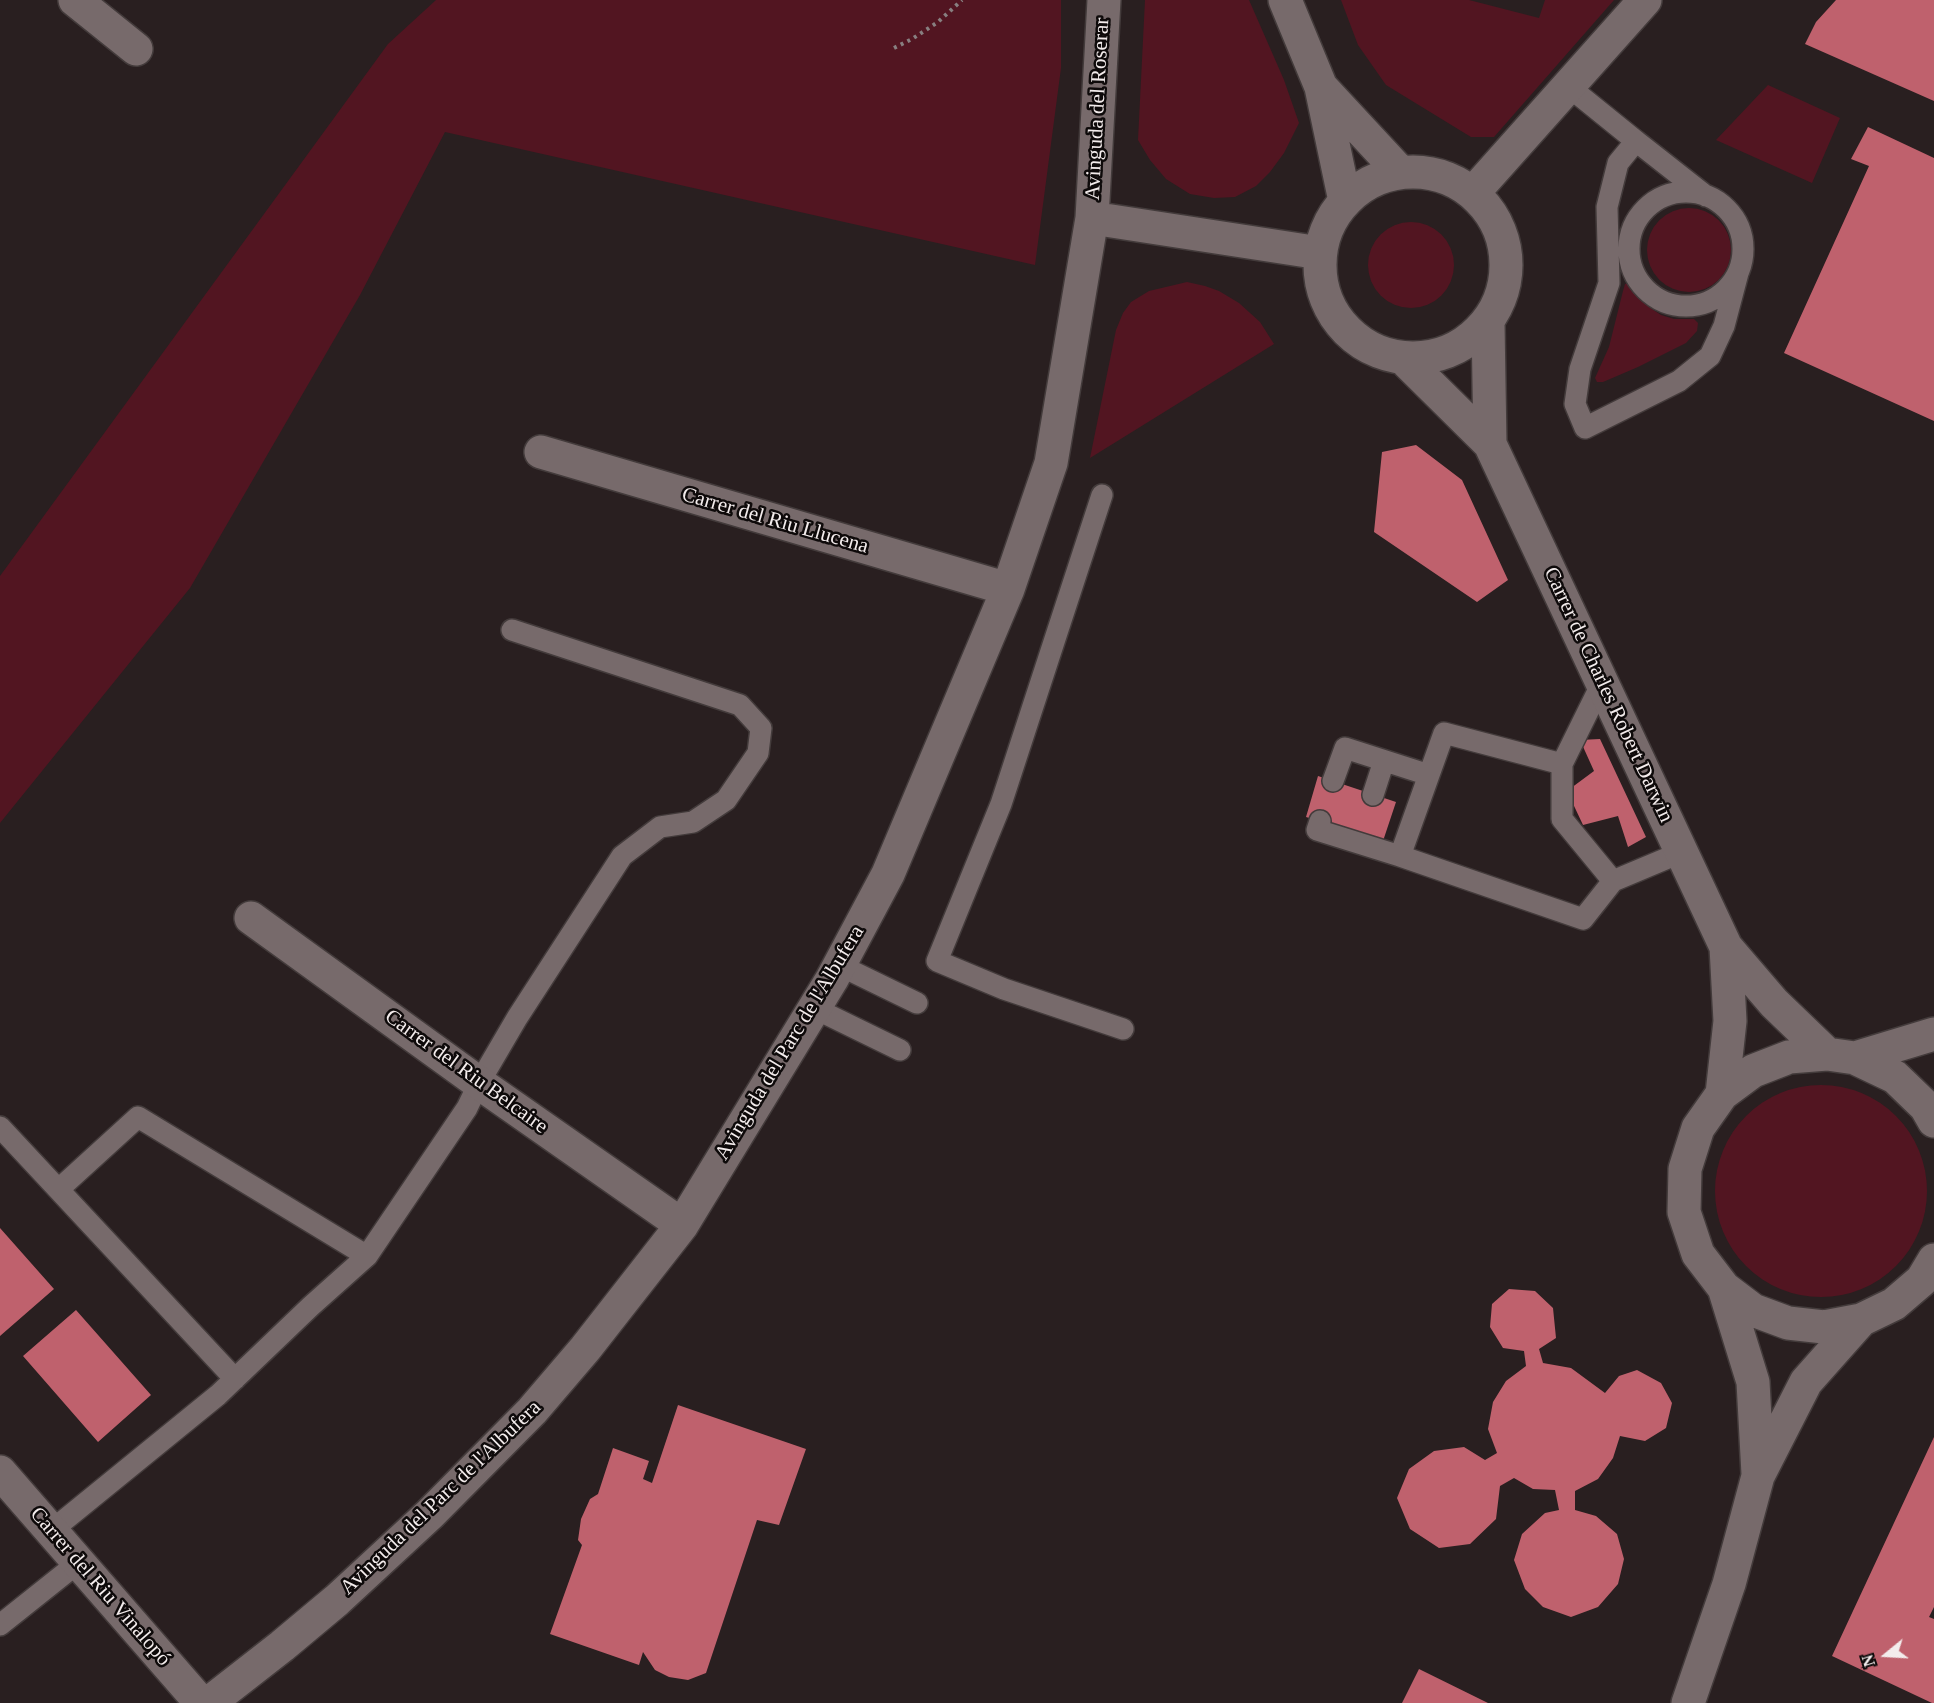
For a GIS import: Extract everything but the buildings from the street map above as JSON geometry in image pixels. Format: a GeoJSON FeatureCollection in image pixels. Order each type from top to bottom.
{"type":"FeatureCollection","features":[{"type":"Feature","properties":{"kind":"street"},"geometry":{"type":"LineString","coordinates":[[75,0],[136,49]]}},
{"type":"Feature","properties":{"kind":"street","name":"Avinguda del Roserar"},"geometry":{"type":"LineString","coordinates":[[1092,218],[1104,0]]}},
{"type":"Feature","properties":{"kind":"street"},"geometry":{"type":"LineString","coordinates":[[1285,0],[1321,87],[1345,201]]}},
{"type":"Feature","properties":{"kind":"street"},"geometry":{"type":"LineString","coordinates":[[1473,193],[1645,0]]}},
{"type":"Feature","properties":{"kind":"street"},"geometry":{"type":"LineString","coordinates":[[1321,87],[1400,172]]}},
{"type":"Feature","properties":{"kind":"street"},"geometry":{"type":"LineString","coordinates":[[1400,172],[1426,172],[1452,179],[1473,193],[1493,215],[1504,241],[1507,269],[1502,297],[1488,322],[1465,344],[1436,357],[1404,359],[1375,351],[1350,335],[1331,311],[1321,283],[1320,253],[1328,225],[1345,201],[1370,182],[1400,172]]}},
{"type":"Feature","properties":{"kind":"street"},"geometry":{"type":"LineString","coordinates":[[1092,218],[1320,253]]}},
{"type":"Feature","properties":{"kind":"street","name":"Avinguda del Parc de l'Albufera"},"geometry":{"type":"LineString","coordinates":[[209,1703],[231,1692],[337,1600],[430,1514],[532,1411],[585,1349],[682,1225],[814,1008],[888,874],[1008,589],[1051,463],[1092,218]]}},
{"type":"Feature","properties":{"kind":"street","name":"Carrer de Charles Robert Darwin"},"geometry":{"type":"LineString","coordinates":[[1488,322],[1490,444]]}},
{"type":"Feature","properties":{"kind":"street","name":"Carrer de Charles Robert Darwin"},"geometry":{"type":"LineString","coordinates":[[1404,359],[1490,444],[1726,947],[1774,1003],[1841,1056]]}},
{"type":"Feature","properties":{"kind":"street","name":"Carrer del Riu Llucena"},"geometry":{"type":"LineString","coordinates":[[541,452],[1008,589]]}},
{"type":"Feature","properties":{"kind":"street","name":"Carrer del Riu Belcaire"},"geometry":{"type":"LineString","coordinates":[[251,918],[479,1083],[682,1225]]}},
{"type":"Feature","properties":{"kind":"street","name":"Carrer de Charles Robert Darwin"},"geometry":{"type":"LineString","coordinates":[[1722,1094],[1730,1021],[1726,947]]}},
{"type":"Feature","properties":{"kind":"street"},"geometry":{"type":"LineString","coordinates":[[1930,1272],[1894,1304],[1861,1320],[1824,1327],[1788,1323],[1753,1310],[1724,1288],[1698,1254],[1684,1212],[1685,1170],[1698,1128],[1722,1094],[1753,1071],[1789,1057],[1841,1056],[1934,1034]]}},
{"type":"Feature","properties":{"kind":"street"},"geometry":{"type":"LineString","coordinates":[[1841,1056],[1895,1077],[1926,1107],[1934,1121]]}},
{"type":"Feature","properties":{"kind":"street"},"geometry":{"type":"LineString","coordinates":[[1724,1288],[1753,1382],[1758,1476]]}},
{"type":"Feature","properties":{"kind":"street"},"geometry":{"type":"LineString","coordinates":[[1688,1703],[1729,1584],[1758,1476],[1806,1382],[1861,1320]]}},
{"type":"Feature","properties":{"kind":"street","name":"Carrer del Riu Vinalopó"},"geometry":{"type":"LineString","coordinates":[[0,1472],[201,1703]]}},
{"type":"Feature","properties":{"kind":"lane"},"geometry":{"type":"LineString","coordinates":[[1568,86],[1706,196],[1723,205],[1734,219],[1742,236],[1743,255],[1724,326],[1710,356],[1679,381],[1585,428],[1575,404],[1580,369],[1609,284],[1607,207],[1618,163],[1636,141]]}},
{"type":"Feature","properties":{"kind":"lane"},"geometry":{"type":"LineString","coordinates":[[1706,196],[1688,192],[1668,194],[1651,203],[1644,210],[1637,218],[1630,235],[1628,255],[1634,273],[1644,289],[1659,300],[1677,306],[1696,306],[1713,300],[1728,288],[1738,273]]}},
{"type":"Feature","properties":{"kind":"lane"},"geometry":{"type":"LineString","coordinates":[[1102,495],[1001,804],[937,961],[1004,989],[1123,1029]]}},
{"type":"Feature","properties":{"kind":"lane"},"geometry":{"type":"LineString","coordinates":[[51,1531],[235,1379],[367,1256],[467,1108],[517,1018],[622,856],[660,827],[693,822],[726,800],[758,753],[761,728],[740,705],[512,630]]}},
{"type":"Feature","properties":{"kind":"lane"},"geometry":{"type":"LineString","coordinates":[[1602,683],[1562,764],[1562,819],[1613,881]]}},
{"type":"Feature","properties":{"kind":"lane"},"geometry":{"type":"LineString","coordinates":[[1400,856],[1444,733],[1562,764]]}},
{"type":"Feature","properties":{"kind":"lane"},"geometry":{"type":"LineString","coordinates":[[1333,781],[1345,748],[1429,775]]}},
{"type":"Feature","properties":{"kind":"lane"},"geometry":{"type":"LineString","coordinates":[[1373,795],[1384,761]]}},
{"type":"Feature","properties":{"kind":"lane"},"geometry":{"type":"LineString","coordinates":[[1320,821],[1317,830],[1360,839],[1400,856],[1583,919],[1613,881],[1682,852]]}},
{"type":"Feature","properties":{"kind":"lane"},"geometry":{"type":"LineString","coordinates":[[839,965],[917,1003]]}},
{"type":"Feature","properties":{"kind":"lane"},"geometry":{"type":"LineString","coordinates":[[814,1008],[900,1050]]}},
{"type":"Feature","properties":{"kind":"lane"},"geometry":{"type":"LineString","coordinates":[[59,1190],[138,1117],[367,1256]]}},
{"type":"Feature","properties":{"kind":"lane"},"geometry":{"type":"LineString","coordinates":[[0,1127],[235,1379]]}},
{"type":"Feature","properties":{"kind":"lane"},"geometry":{"type":"LineString","coordinates":[[0,1625],[79,1562]]}},
{"type":"Feature","properties":{"kind":"path"},"geometry":{"type":"LineString","coordinates":[[894,48],[938,22],[962,0]]}},
{"type":"Feature","properties":{"kind":"shaded area"},"geometry":{"type":"Polygon","coordinates":[[[436,0],[1061,0],[1061,68],[1035,265],[445,132],[360,295],[190,588],[0,823],[0,576],[388,44],[436,0]]]}},
{"type":"Feature","properties":{"kind":"shaded area"},"geometry":{"type":"Polygon","coordinates":[[[1145,0],[1249,0],[1284,80],[1299,123],[1284,153],[1256,186],[1235,197],[1214,198],[1190,194],[1166,179],[1150,160],[1138,140],[1145,0]]]}},
{"type":"Feature","properties":{"kind":"shaded area"},"geometry":{"type":"Polygon","coordinates":[[[1341,0],[1469,0],[1539,18],[1545,0],[1614,0],[1494,137],[1471,137],[1386,85],[1358,45],[1341,0]]]}},
{"type":"Feature","properties":{"kind":"shaded area"},"geometry":{"type":"Polygon","coordinates":[[[1768,85],[1840,118],[1812,183],[1716,140],[1768,85]]]}},
{"type":"Feature","properties":{"kind":"shaded area"},"geometry":{"type":"Polygon","coordinates":[[[1689,208],[1705,211],[1719,220],[1728,234],[1731,250],[1728,266],[1719,280],[1705,289],[1689,292],[1673,289],[1659,280],[1650,266],[1647,250],[1650,234],[1659,220],[1673,211],[1689,208]]]}},
{"type":"Feature","properties":{"kind":"shaded area"},"geometry":{"type":"Polygon","coordinates":[[[1411,222],[1435,229],[1447,241],[1454,265],[1447,289],[1435,301],[1411,308],[1387,301],[1375,289],[1368,265],[1375,241],[1387,229],[1411,222]]]}},
{"type":"Feature","properties":{"kind":"shaded area"},"geometry":{"type":"Polygon","coordinates":[[[1187,282],[1219,291],[1239,303],[1260,322],[1274,344],[1090,458],[1116,330],[1123,313],[1131,302],[1149,291],[1187,282]]]}},
{"type":"Feature","properties":{"kind":"shaded area"},"geometry":{"type":"Polygon","coordinates":[[[1628,283],[1649,307],[1661,315],[1674,319],[1694,319],[1698,323],[1697,331],[1686,343],[1638,367],[1603,382],[1597,382],[1595,378],[1609,347],[1625,284],[1628,283]]]}},
{"type":"Feature","properties":{"kind":"shaded area"},"geometry":{"type":"Polygon","coordinates":[[[1821,1085],[1852,1090],[1880,1103],[1896,1116],[1909,1132],[1922,1160],[1927,1191],[1922,1222],[1909,1250],[1896,1266],[1880,1279],[1852,1292],[1821,1297],[1790,1292],[1762,1279],[1746,1266],[1733,1250],[1720,1222],[1715,1191],[1720,1160],[1733,1132],[1746,1116],[1762,1103],[1790,1090],[1821,1085]]]}}]}
